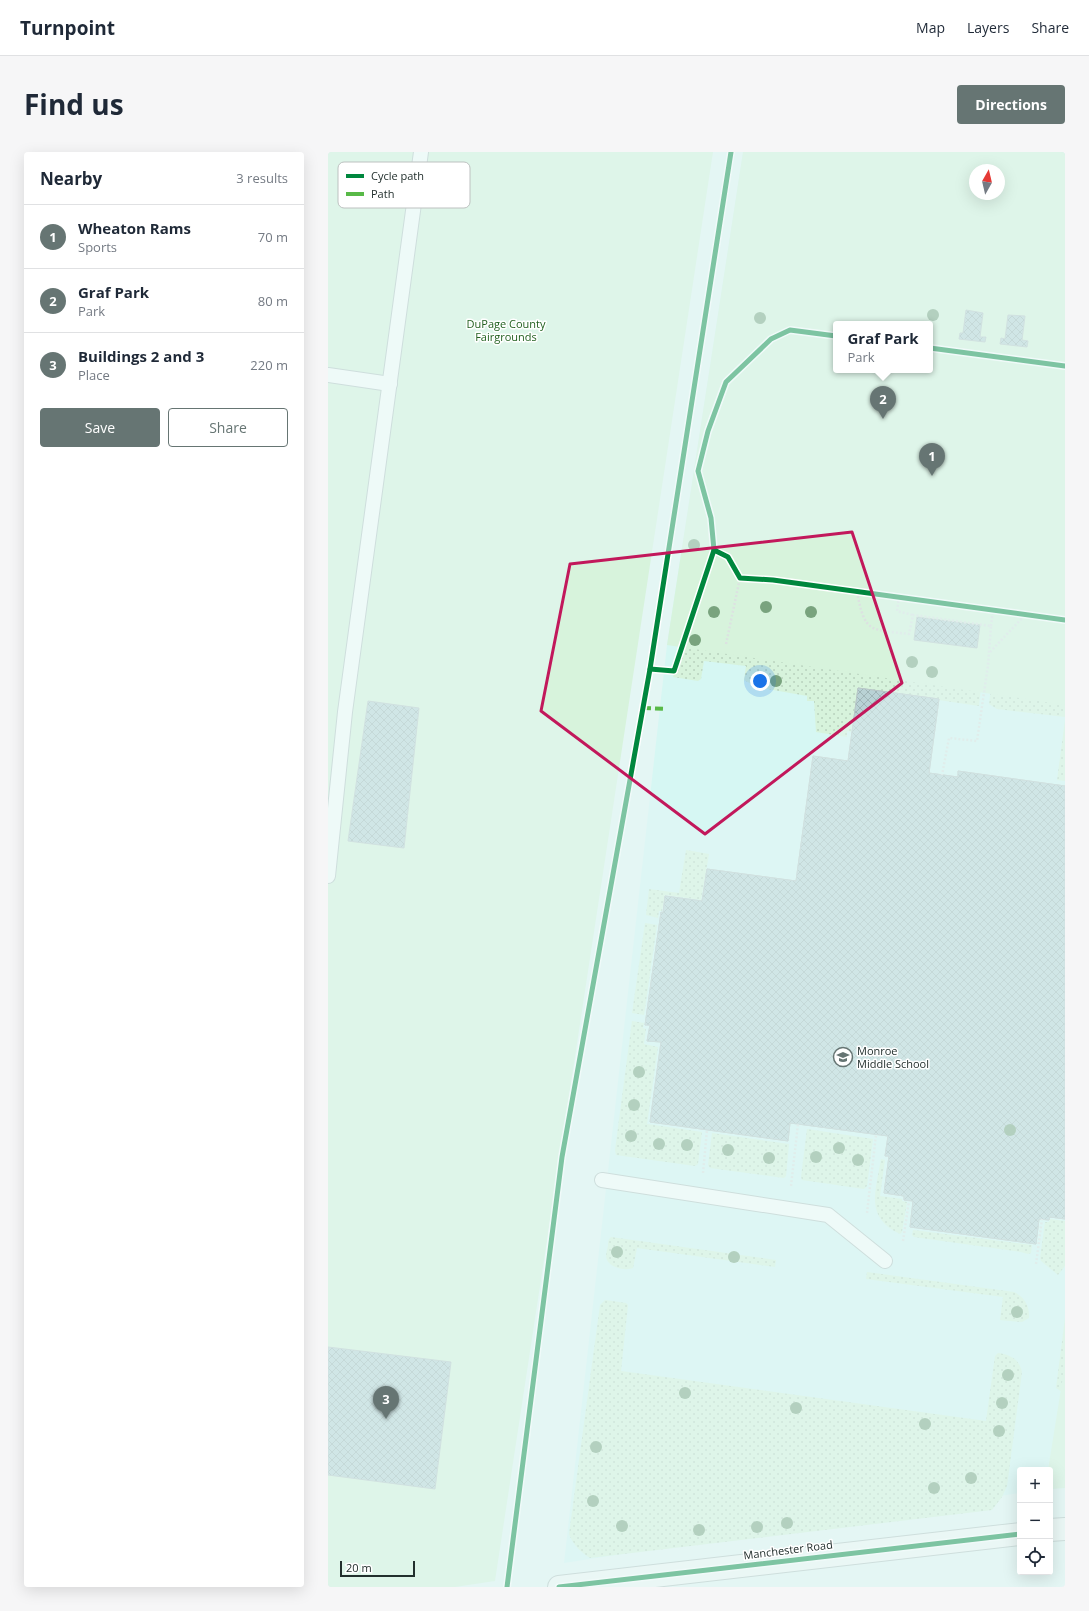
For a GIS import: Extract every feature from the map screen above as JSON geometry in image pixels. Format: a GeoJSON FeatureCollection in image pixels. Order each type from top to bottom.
{"type":"FeatureCollection","features":[{"type":"Feature","properties":{"kind":"street"},"geometry":{"type":"LineString","coordinates":[[1053,1530],[1065,1529]]}},
{"type":"Feature","properties":{"kind":"street","name":"Manchester Road"},"geometry":{"type":"LineString","coordinates":[[559,1587],[1017,1534]]}},
{"type":"Feature","properties":{"kind":"lane"},"geometry":{"type":"LineString","coordinates":[[420,162],[421,152]]}},
{"type":"Feature","properties":{"kind":"lane"},"geometry":{"type":"LineString","coordinates":[[328,876],[334,760],[390,384],[414,208]]}},
{"type":"Feature","properties":{"kind":"lane"},"geometry":{"type":"LineString","coordinates":[[328,375],[390,384]]}},
{"type":"Feature","properties":{"kind":"lane"},"geometry":{"type":"LineString","coordinates":[[602,1180],[828,1215],[885,1261]]}},
{"type":"Feature","properties":{"kind":"path"},"geometry":{"type":"LineString","coordinates":[[726,644],[740,578],[737,573]]}},
{"type":"Feature","properties":{"kind":"path"},"geometry":{"type":"LineString","coordinates":[[740,578],[747,578]]}},
{"type":"Feature","properties":{"kind":"path"},"geometry":{"type":"LineString","coordinates":[[849,591],[864,593]]}},
{"type":"Feature","properties":{"kind":"path"},"geometry":{"type":"LineString","coordinates":[[857,592],[862,617],[869,626],[909,634],[913,615]]}},
{"type":"Feature","properties":{"kind":"path"},"geometry":{"type":"LineString","coordinates":[[892,596],[907,598]]}},
{"type":"Feature","properties":{"kind":"path"},"geometry":{"type":"LineString","coordinates":[[899,597],[896,611],[913,615],[991,626]]}},
{"type":"Feature","properties":{"kind":"path"},"geometry":{"type":"LineString","coordinates":[[985,609],[999,611]]}},
{"type":"Feature","properties":{"kind":"path"},"geometry":{"type":"LineString","coordinates":[[942,774],[949,738],[977,741],[993,610]]}},
{"type":"Feature","properties":{"kind":"path"},"geometry":{"type":"LineString","coordinates":[[1019,614],[1034,615]]}},
{"type":"Feature","properties":{"kind":"path"},"geometry":{"type":"LineString","coordinates":[[989,652],[1026,614]]}},
{"type":"Feature","properties":{"kind":"path"},"geometry":{"type":"LineString","coordinates":[[791,1186],[798,1124]]}},
{"type":"Feature","properties":{"kind":"path"},"geometry":{"type":"LineString","coordinates":[[703,1173],[707,1130]]}},
{"type":"Feature","properties":{"kind":"path"},"geometry":{"type":"LineString","coordinates":[[868,1214],[876,1135]]}},
{"type":"Feature","properties":{"kind":"path"},"geometry":{"type":"LineString","coordinates":[[903,1241],[909,1201]]}},
{"type":"Feature","properties":{"kind":"path"},"geometry":{"type":"LineString","coordinates":[[1036,1264],[1042,1219]]}},
{"type":"Feature","properties":{"kind":"highlighted area"},"geometry":{"type":"Polygon","coordinates":[[[852,532],[902,683],[705,834],[541,711],[570,564],[852,532]]]}},
{"type":"Feature","properties":{"kind":"shaded area","name":"Monroe Middle School"},"geometry":{"type":"Polygon","coordinates":[[[743,152],[1065,152],[1065,1488],[1053,1489],[1053,1467],[1017,1467],[1017,1493],[564,1563],[667,645],[743,152]]]}},
{"type":"Feature","properties":{"kind":"green space","name":"DuPage County Fairgrounds"},"geometry":{"type":"Polygon","coordinates":[[[328,152],[713,152],[495,1581],[455,1587],[328,1587],[328,152]]]}},
{"type":"Feature","properties":{"kind":"green space"},"geometry":{"type":"Polygon","coordinates":[[[743,152],[1065,152],[1065,705],[667,645],[743,152]]]}},
{"type":"Feature","properties":{"kind":"green space"},"geometry":{"type":"Polygon","coordinates":[[[701,595],[987,630],[979,706],[858,688],[851,732],[847,731],[847,737],[816,732],[814,701],[807,701],[807,696],[757,687],[744,680],[746,666],[704,661],[701,679],[698,681],[673,677],[701,595]]]}},
{"type":"Feature","properties":{"kind":"green space"},"geometry":{"type":"Polygon","coordinates":[[[1065,627],[1065,717],[997,709],[989,704],[993,673],[1065,627]]]}},
{"type":"Feature","properties":{"kind":"green space"},"geometry":{"type":"Polygon","coordinates":[[[1065,720],[1065,781],[1057,780],[1065,720]]]}},
{"type":"Feature","properties":{"kind":"green space"},"geometry":{"type":"Polygon","coordinates":[[[686,850],[709,854],[701,900],[665,895],[662,911],[659,911],[658,918],[646,915],[649,889],[679,893],[686,850]]]}},
{"type":"Feature","properties":{"kind":"green space"},"geometry":{"type":"Polygon","coordinates":[[[645,923],[657,925],[644,1015],[632,1013],[645,923]]]}},
{"type":"Feature","properties":{"kind":"green space"},"geometry":{"type":"Polygon","coordinates":[[[632,1021],[644,1023],[643,1028],[646,1029],[644,1044],[658,1047],[647,1124],[702,1132],[698,1164],[695,1166],[616,1155],[615,1150],[632,1021]]]}},
{"type":"Feature","properties":{"kind":"green space"},"geometry":{"type":"Polygon","coordinates":[[[807,1129],[873,1139],[867,1186],[864,1189],[802,1180],[801,1177],[807,1129]]]}},
{"type":"Feature","properties":{"kind":"green space"},"geometry":{"type":"Polygon","coordinates":[[[712,1133],[789,1144],[786,1176],[784,1178],[710,1168],[708,1165],[712,1133]]]}},
{"type":"Feature","properties":{"kind":"green space"},"geometry":{"type":"Polygon","coordinates":[[[881,1159],[885,1160],[880,1196],[902,1199],[902,1201],[907,1202],[902,1232],[900,1234],[881,1220],[877,1211],[875,1192],[881,1159]]]}},
{"type":"Feature","properties":{"kind":"green space"},"geometry":{"type":"Polygon","coordinates":[[[1050,1219],[1065,1221],[1065,1266],[1058,1275],[1041,1261],[1040,1258],[1045,1222],[1049,1222],[1050,1219]]]}},
{"type":"Feature","properties":{"kind":"green space"},"geometry":{"type":"Polygon","coordinates":[[[913,1230],[1032,1245],[1031,1253],[1028,1254],[914,1237],[912,1235],[913,1230]]]}},
{"type":"Feature","properties":{"kind":"green space"},"geometry":{"type":"Polygon","coordinates":[[[611,1237],[776,1260],[775,1267],[637,1248],[633,1268],[622,1269],[609,1263],[606,1258],[608,1241],[611,1237]]]}},
{"type":"Feature","properties":{"kind":"green space"},"geometry":{"type":"Polygon","coordinates":[[[867,1272],[1014,1292],[1021,1296],[1026,1302],[1029,1318],[1022,1322],[1000,1320],[1003,1297],[866,1279],[867,1272]]]}},
{"type":"Feature","properties":{"kind":"green space"},"geometry":{"type":"Polygon","coordinates":[[[605,1300],[626,1303],[628,1305],[621,1371],[986,1421],[995,1356],[998,1353],[1011,1356],[1017,1361],[1022,1372],[1007,1486],[1002,1497],[992,1510],[590,1558],[578,1548],[569,1534],[600,1305],[605,1300]]]}},
{"type":"Feature","properties":{"kind":"green space"},"geometry":{"type":"Polygon","coordinates":[[[1065,1318],[1065,1394],[1056,1388],[1065,1318]]]}},
{"type":"Feature","properties":{"kind":"green space"},"geometry":{"type":"Polygon","coordinates":[[[1065,1364],[1065,1488],[1053,1489],[1053,1467],[1048,1467],[1065,1364]]]}},
{"type":"Feature","properties":{"kind":"building"},"geometry":{"type":"Polygon","coordinates":[[[966,310],[983,313],[980,337],[986,337],[985,342],[959,339],[960,333],[963,333],[966,310]]]}},
{"type":"Feature","properties":{"kind":"building"},"geometry":{"type":"Polygon","coordinates":[[[1008,315],[1025,316],[1022,340],[1028,341],[1027,347],[1000,344],[1001,338],[1005,339],[1008,315]]]}},
{"type":"Feature","properties":{"kind":"building"},"geometry":{"type":"Polygon","coordinates":[[[917,617],[980,625],[977,648],[914,640],[917,617]]]}},
{"type":"Feature","properties":{"kind":"building"},"geometry":{"type":"Polygon","coordinates":[[[858,688],[939,699],[929,773],[958,777],[958,771],[1065,786],[1065,1219],[1050,1217],[1049,1220],[1039,1219],[1036,1244],[910,1227],[913,1201],[904,1200],[904,1196],[884,1193],[889,1156],[885,1156],[888,1136],[790,1123],[788,1141],[650,1122],[661,1042],[647,1041],[650,1025],[645,1025],[661,912],[663,913],[665,896],[702,901],[707,869],[796,881],[813,756],[848,761],[858,688]],[[934,1105],[930,1132],[1041,1147],[1045,1119],[934,1105]]]}},
{"type":"Feature","properties":{"kind":"building"},"geometry":{"type":"Polygon","coordinates":[[[858,688],[939,699],[929,773],[958,777],[958,771],[1065,786],[1065,1219],[1050,1217],[1049,1220],[1039,1219],[1036,1244],[910,1227],[913,1201],[904,1200],[904,1196],[884,1193],[889,1156],[885,1156],[888,1136],[790,1123],[788,1141],[650,1122],[661,1042],[647,1041],[650,1025],[645,1025],[661,912],[663,913],[665,896],[702,901],[707,869],[796,881],[813,756],[848,761],[858,688]]]}},
{"type":"Feature","properties":{"kind":"building"},"geometry":{"type":"Polygon","coordinates":[[[368,701],[419,708],[404,848],[348,841],[368,701]]]}},
{"type":"Feature","properties":{"kind":"building"},"geometry":{"type":"Polygon","coordinates":[[[328,1347],[451,1362],[435,1489],[328,1475],[328,1347]]]}},
{"type":"Feature","properties":{"kind":"marked path"},"geometry":{"type":"LineString","coordinates":[[643,708],[666,709]]}},
{"type":"Feature","properties":{"kind":"cycle path"},"geometry":{"type":"LineString","coordinates":[[507,1587],[562,1157],[650,669],[731,152]]}},
{"type":"Feature","properties":{"kind":"cycle path"},"geometry":{"type":"LineString","coordinates":[[714,550],[711,518],[698,471],[708,431],[726,382],[771,339],[790,330],[833,336]]}},
{"type":"Feature","properties":{"kind":"cycle path"},"geometry":{"type":"LineString","coordinates":[[933,348],[1065,366]]}},
{"type":"Feature","properties":{"kind":"cycle path"},"geometry":{"type":"LineString","coordinates":[[650,669],[674,671],[714,550],[728,557],[740,578],[773,580],[1065,620]]}},
{"type":"Feature","properties":{"kind":"cycle path"},"geometry":{"type":"LineString","coordinates":[[559,1587],[1017,1534]]}},
{"type":"Feature","properties":{"kind":"place","name":"Graf Park"},"geometry":{"type":"Point","coordinates":[883,419]}},
{"type":"Feature","properties":{"kind":"place","name":"Wheaton Rams"},"geometry":{"type":"Point","coordinates":[932,476]}},
{"type":"Feature","properties":{"kind":"place","name":"Monroe Middle School"},"geometry":{"type":"Point","coordinates":[843,1057]}},
{"type":"Feature","properties":{"kind":"place","name":"Buildings 2 and 3"},"geometry":{"type":"Point","coordinates":[386,1419]}}]}
